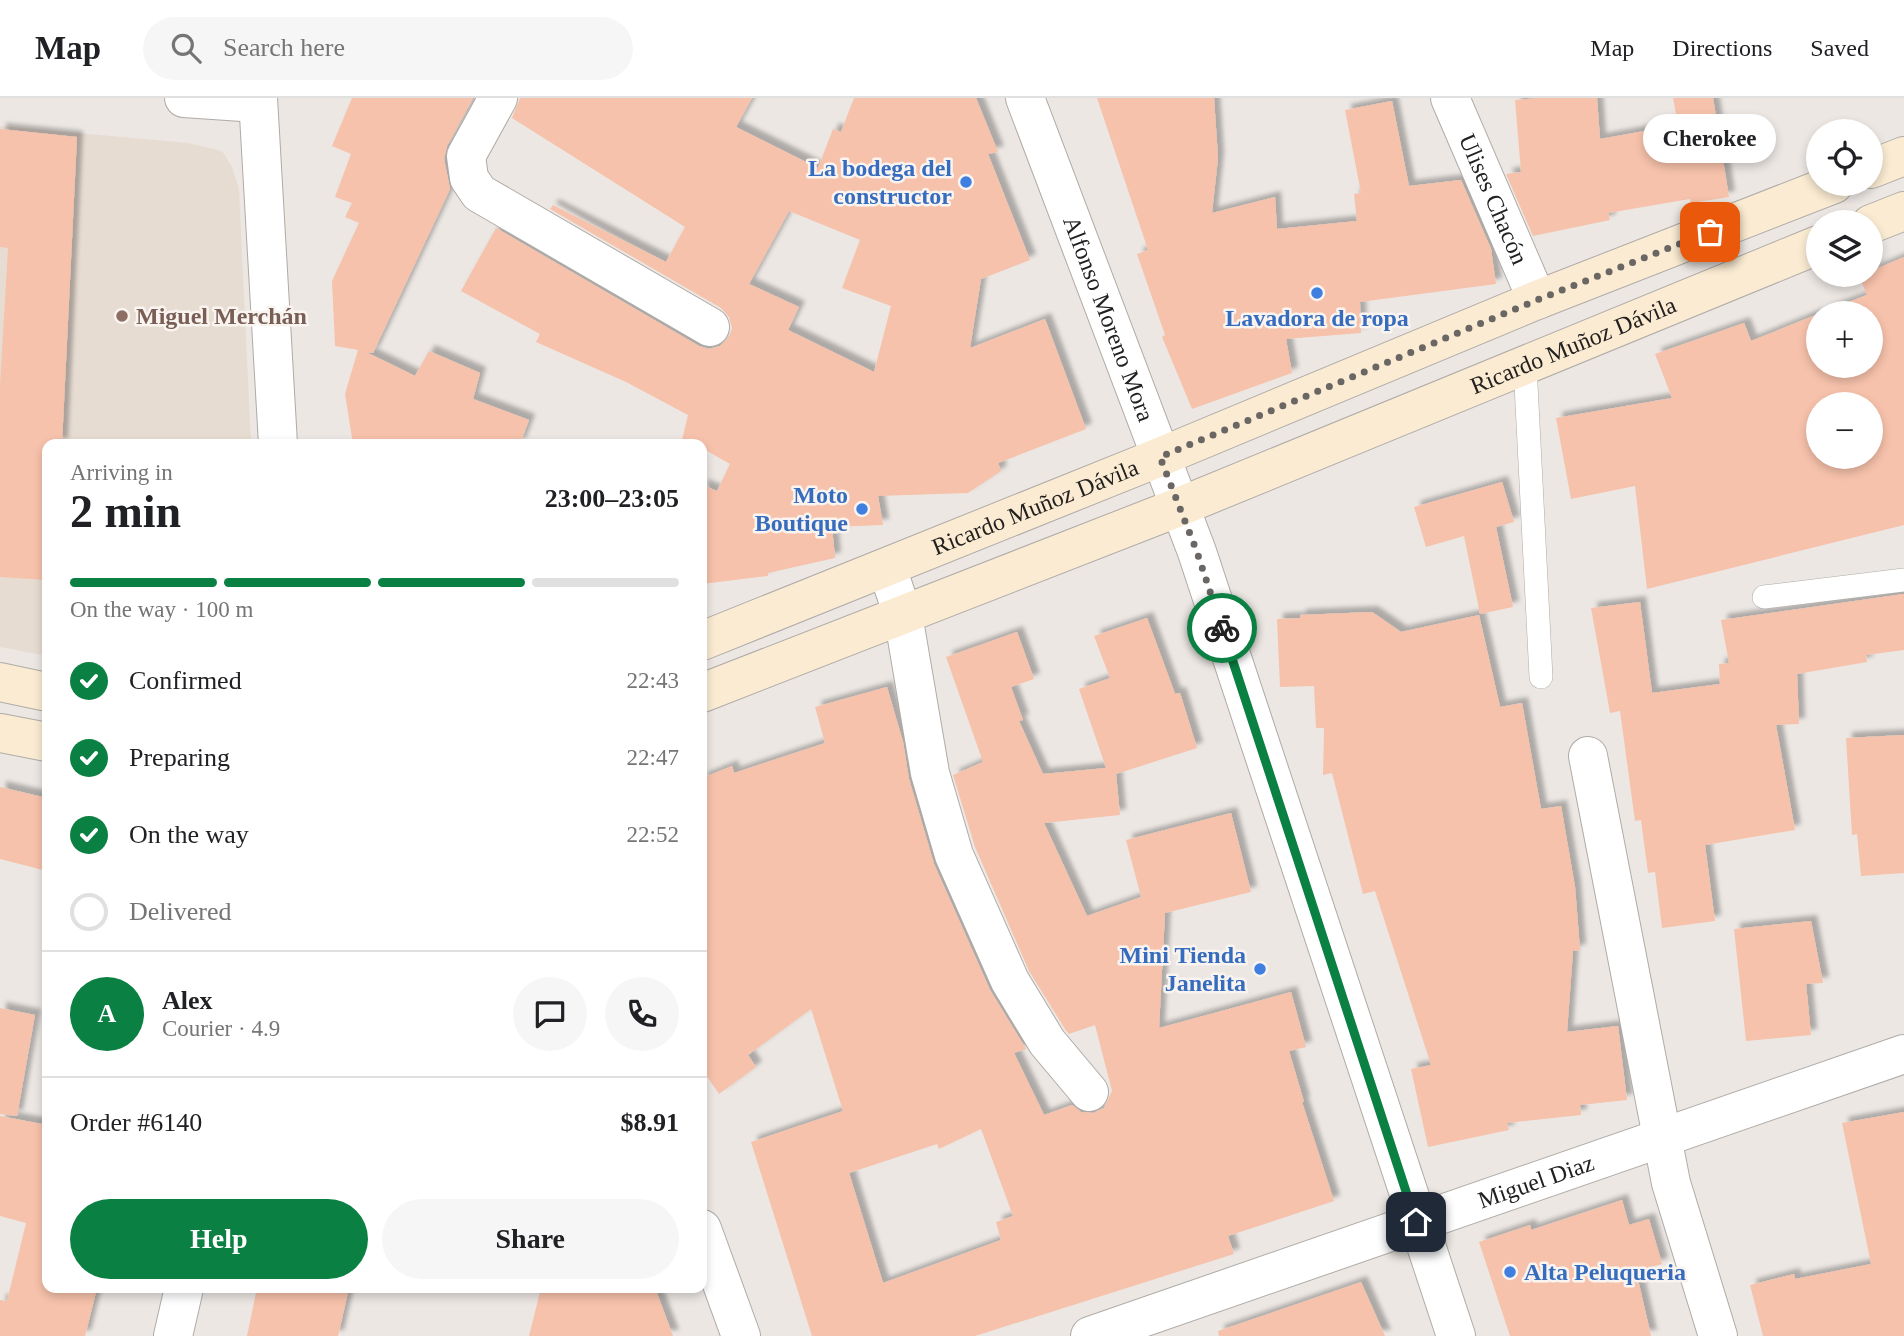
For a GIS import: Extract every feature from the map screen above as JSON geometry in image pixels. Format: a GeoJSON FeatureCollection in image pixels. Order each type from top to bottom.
{"type":"FeatureCollection","features":[{"type":"Feature","properties":{"kind":"main road"},"geometry":{"type":"LineString","coordinates":[[1883,164],[1904,156]]}},
{"type":"Feature","properties":{"kind":"main road","name":"Ricardo Muñoz Dávila"},"geometry":{"type":"LineString","coordinates":[[707,639],[1160,457],[1537,300],[1806,195]]}},
{"type":"Feature","properties":{"kind":"main road"},"geometry":{"type":"LineString","coordinates":[[1883,219],[1904,211]]}},
{"type":"Feature","properties":{"kind":"main road","name":"Ricardo Muñoz Dávila"},"geometry":{"type":"LineString","coordinates":[[707,691],[1179,507],[1806,251]]}},
{"type":"Feature","properties":{"kind":"main road"},"geometry":{"type":"LineString","coordinates":[[0,682],[42,691]]}},
{"type":"Feature","properties":{"kind":"main road"},"geometry":{"type":"LineString","coordinates":[[0,733],[42,741]]}},
{"type":"Feature","properties":{"kind":"street"},"geometry":{"type":"LineString","coordinates":[[184,98],[258,100],[278,439]]}},
{"type":"Feature","properties":{"kind":"street"},"geometry":{"type":"LineString","coordinates":[[498,98],[466,156],[470,178],[479,193],[710,327]]}},
{"type":"Feature","properties":{"kind":"street","name":"Alfonso Moreno Mora"},"geometry":{"type":"LineString","coordinates":[[1025,98],[1197,552],[1455,1336]]}},
{"type":"Feature","properties":{"kind":"street","name":"Ulises Chacón"},"geometry":{"type":"LineString","coordinates":[[1450,98],[1537,300]]}},
{"type":"Feature","properties":{"kind":"street"},"geometry":{"type":"LineString","coordinates":[[887,568],[903,615],[930,773],[954,855],[1010,981],[1047,1042],[1089,1092]]}},
{"type":"Feature","properties":{"kind":"street"},"geometry":{"type":"LineString","coordinates":[[1588,756],[1671,1183],[1718,1336]]}},
{"type":"Feature","properties":{"kind":"street","name":"Miguel Diaz"},"geometry":{"type":"LineString","coordinates":[[1090,1336],[1904,1054]]}},
{"type":"Feature","properties":{"kind":"street"},"geometry":{"type":"LineString","coordinates":[[707,1243],[741,1336]]}},
{"type":"Feature","properties":{"kind":"street"},"geometry":{"type":"LineString","coordinates":[[173,1336],[183,1293]]}},
{"type":"Feature","properties":{"kind":"lane"},"geometry":{"type":"LineString","coordinates":[[1525,365],[1541,677]]}},
{"type":"Feature","properties":{"kind":"lane"},"geometry":{"type":"LineString","coordinates":[[1764,597],[1904,580]]}},
{"type":"Feature","properties":{"kind":"shaded area","name":"Miguel Merchán"},"geometry":{"type":"Polygon","coordinates":[[[0,126],[188,143],[222,151],[232,167],[239,189],[251,439],[42,439],[42,655],[0,647],[0,126]]]}},
{"type":"Feature","properties":{"kind":"building"},"geometry":{"type":"Polygon","coordinates":[[[352,98],[473,98],[447,146],[444,159],[450,189],[373,353],[366,352],[415,376],[429,351],[480,373],[473,399],[529,420],[522,439],[352,439],[345,394],[358,350],[335,346],[332,281],[359,223],[345,217],[352,203],[335,197],[351,154],[332,146],[352,98]]]}},
{"type":"Feature","properties":{"kind":"building"},"geometry":{"type":"Polygon","coordinates":[[[520,98],[752,98],[736,127],[818,168],[833,129],[841,132],[854,98],[976,98],[998,152],[988,154],[1030,260],[981,279],[970,348],[1045,319],[1086,429],[998,463],[1001,471],[968,493],[878,496],[883,525],[832,527],[835,558],[768,573],[768,576],[707,583],[707,487],[717,491],[730,464],[707,451],[707,439],[682,439],[688,415],[626,382],[536,342],[540,334],[461,291],[496,228],[699,346],[709,349],[720,346],[729,337],[732,328],[729,317],[721,308],[550,209],[553,205],[666,262],[685,227],[512,118],[520,98]],[[789,211],[749,284],[799,307],[788,330],[874,372],[891,306],[842,288],[860,240],[789,211]]]}},
{"type":"Feature","properties":{"kind":"building"},"geometry":{"type":"Polygon","coordinates":[[[1097,98],[1214,98],[1218,158],[1212,213],[1275,197],[1277,229],[1357,221],[1354,194],[1361,193],[1345,110],[1392,101],[1409,186],[1461,180],[1491,249],[1496,284],[1360,302],[1361,333],[1286,339],[1292,373],[1192,409],[1162,337],[1165,335],[1137,254],[1148,250],[1097,98]]]}},
{"type":"Feature","properties":{"kind":"building"},"geometry":{"type":"Polygon","coordinates":[[[1597,98],[1600,139],[1678,125],[1673,98],[1713,98],[1729,197],[1691,203],[1690,199],[1608,213],[1610,220],[1533,236],[1506,174],[1521,172],[1515,100],[1597,98]]]}},
{"type":"Feature","properties":{"kind":"building"},"geometry":{"type":"Polygon","coordinates":[[[0,129],[77,137],[62,439],[42,439],[42,580],[0,577],[0,386],[8,248],[0,247],[0,129]]]}},
{"type":"Feature","properties":{"kind":"building"},"geometry":{"type":"Polygon","coordinates":[[[1904,257],[1904,525],[1647,589],[1635,486],[1571,499],[1556,418],[1672,398],[1655,354],[1744,323],[1751,341],[1806,319],[1806,378],[1883,378],[1883,301],[1851,301],[1867,295],[1864,287],[1883,287],[1883,266],[1904,257]]]}},
{"type":"Feature","properties":{"kind":"building"},"geometry":{"type":"Polygon","coordinates":[[[1502,482],[1514,522],[1496,527],[1513,607],[1480,614],[1464,536],[1426,547],[1414,507],[1502,482]]]}},
{"type":"Feature","properties":{"kind":"building"},"geometry":{"type":"Polygon","coordinates":[[[1904,594],[1904,650],[1866,655],[1867,662],[1797,674],[1799,724],[1776,725],[1795,830],[1705,845],[1715,921],[1662,928],[1655,872],[1648,873],[1641,820],[1635,821],[1620,711],[1610,713],[1591,608],[1640,602],[1652,693],[1720,684],[1719,664],[1729,663],[1721,620],[1904,594]]]}},
{"type":"Feature","properties":{"kind":"building"},"geometry":{"type":"Polygon","coordinates":[[[1372,612],[1401,632],[1479,615],[1500,707],[1522,703],[1541,809],[1561,806],[1575,887],[1580,950],[1573,951],[1567,1032],[1618,1026],[1627,1100],[1580,1105],[1581,1115],[1507,1123],[1509,1130],[1428,1147],[1411,1069],[1431,1065],[1375,891],[1363,894],[1332,773],[1323,775],[1324,728],[1316,728],[1314,686],[1280,687],[1277,619],[1300,618],[1300,615],[1372,612]]]}},
{"type":"Feature","properties":{"kind":"building"},"geometry":{"type":"Polygon","coordinates":[[[1147,618],[1175,694],[1180,693],[1197,748],[1116,774],[1120,815],[1044,823],[1087,916],[1141,897],[1126,840],[1231,813],[1251,892],[1165,913],[1159,1028],[1291,992],[1306,1047],[1289,1051],[1302,1102],[1334,1201],[1228,1236],[1234,1254],[975,1336],[812,1336],[751,1142],[843,1111],[811,1009],[748,1055],[756,1067],[719,1094],[707,1076],[707,776],[732,766],[734,773],[825,743],[815,707],[887,687],[903,742],[909,779],[934,864],[990,990],[1026,1049],[1014,1053],[1044,1115],[1072,1105],[1081,1112],[1093,1113],[1104,1108],[1112,1091],[1095,1025],[1069,1034],[1065,1029],[1029,971],[975,847],[953,775],[983,762],[946,657],[1017,632],[1034,679],[1011,687],[1023,720],[1019,721],[1043,774],[1106,768],[1079,689],[1110,678],[1094,636],[1147,618]],[[981,1129],[939,1149],[937,1144],[849,1173],[883,1283],[1001,1240],[996,1222],[1013,1216],[981,1129]]]}},
{"type":"Feature","properties":{"kind":"building"},"geometry":{"type":"Polygon","coordinates":[[[1904,735],[1904,873],[1861,876],[1857,834],[1852,835],[1846,738],[1904,735]]]}},
{"type":"Feature","properties":{"kind":"building"},"geometry":{"type":"Polygon","coordinates":[[[0,787],[42,797],[42,870],[0,859],[0,787]]]}},
{"type":"Feature","properties":{"kind":"building"},"geometry":{"type":"Polygon","coordinates":[[[1811,921],[1823,983],[1806,984],[1811,1035],[1746,1041],[1734,929],[1811,921]]]}},
{"type":"Feature","properties":{"kind":"building"},"geometry":{"type":"Polygon","coordinates":[[[0,1008],[35,1015],[17,1116],[0,1114],[0,1008]]]}},
{"type":"Feature","properties":{"kind":"building"},"geometry":{"type":"Polygon","coordinates":[[[1904,1112],[1904,1336],[1763,1336],[1750,1285],[1794,1274],[1795,1279],[1871,1264],[1842,1123],[1904,1112]]]}},
{"type":"Feature","properties":{"kind":"building"},"geometry":{"type":"Polygon","coordinates":[[[0,1116],[42,1124],[42,1293],[96,1293],[85,1336],[0,1336],[0,1300],[7,1301],[26,1223],[0,1216],[0,1116]]]}},
{"type":"Feature","properties":{"kind":"building"},"geometry":{"type":"Polygon","coordinates":[[[1622,1200],[1629,1225],[1649,1219],[1662,1264],[1636,1271],[1651,1336],[1510,1336],[1479,1242],[1530,1225],[1531,1230],[1622,1200]]]}},
{"type":"Feature","properties":{"kind":"building"},"geometry":{"type":"Polygon","coordinates":[[[1361,1282],[1385,1336],[1219,1336],[1218,1331],[1361,1282]]]}},
{"type":"Feature","properties":{"kind":"building"},"geometry":{"type":"Polygon","coordinates":[[[256,1293],[348,1293],[338,1336],[247,1336],[256,1293]]]}},
{"type":"Feature","properties":{"kind":"building"},"geometry":{"type":"Polygon","coordinates":[[[540,1293],[657,1293],[673,1336],[529,1336],[540,1293]]]}},
{"type":"Feature","properties":{"kind":"way so far"},"geometry":{"type":"LineString","coordinates":[[1222,628],[1197,552],[1160,457],[1537,300],[1710,232]]}},
{"type":"Feature","properties":{"kind":"place","name":"La bodega del constructor"},"geometry":{"type":"Point","coordinates":[966,182]}},
{"type":"Feature","properties":{"kind":"place","name":"Cherokee"},"geometry":{"type":"Point","coordinates":[1710,232]}},
{"type":"Feature","properties":{"kind":"place","name":"Lavadora de ropa"},"geometry":{"type":"Point","coordinates":[1317,293]}},
{"type":"Feature","properties":{"kind":"place","name":"Miguel Merchán"},"geometry":{"type":"Point","coordinates":[122,316]}},
{"type":"Feature","properties":{"kind":"place","name":"Moto Boutique"},"geometry":{"type":"Point","coordinates":[862,509]}},
{"type":"Feature","properties":{"kind":"place","name":"Mini Tienda Janelita"},"geometry":{"type":"Point","coordinates":[1260,969]}},
{"type":"Feature","properties":{"kind":"place","name":"Alta Peluqueria"},"geometry":{"type":"Point","coordinates":[1510,1272]}},
{"type":"Feature","properties":{"kind":"route"},"geometry":{"type":"LineString","coordinates":[[1222,628],[1416,1222]]}}]}
